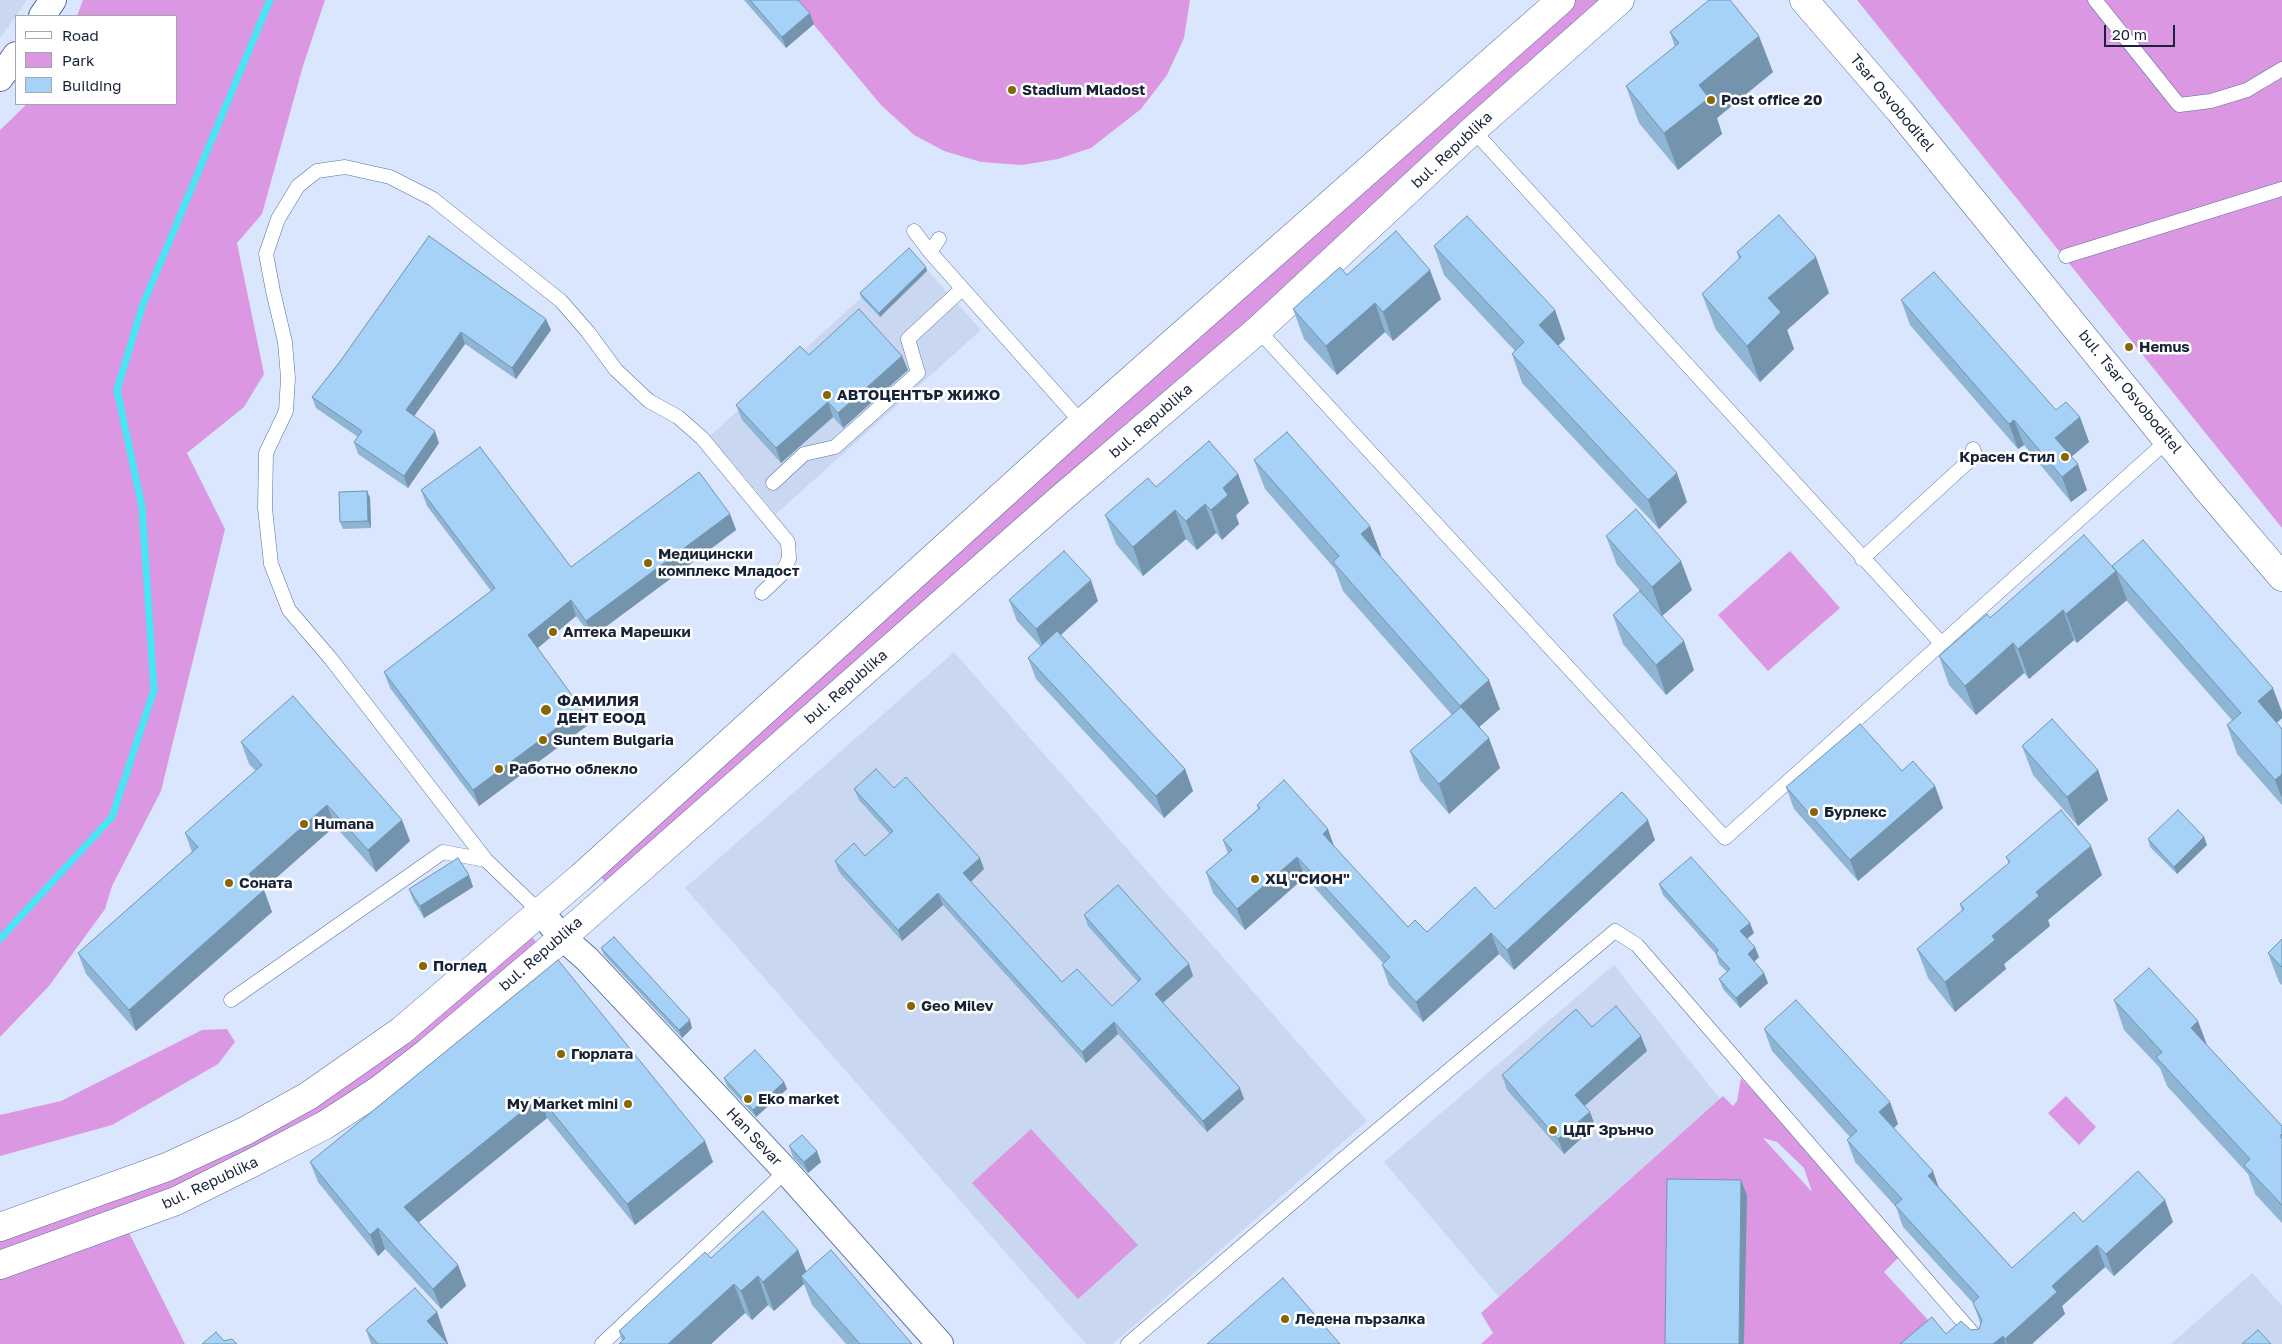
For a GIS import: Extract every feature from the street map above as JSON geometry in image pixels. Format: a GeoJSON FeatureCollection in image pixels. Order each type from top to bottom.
{"type":"FeatureCollection","features":[{"type":"Feature","properties":{"kind":"street"},"geometry":{"type":"LineString","coordinates":[[43,15],[53,0]]}},
{"type":"Feature","properties":{"kind":"street","name":"bul. Republika"},"geometry":{"type":"LineString","coordinates":[[0,1227],[167,1167],[245,1131],[308,1096],[401,1031],[541,913],[1082,423],[1560,0]]}},
{"type":"Feature","properties":{"kind":"street","name":"bul. Republika"},"geometry":{"type":"LineString","coordinates":[[0,1265],[176,1201],[325,1124],[379,1090],[428,1052],[562,937],[1059,500],[1258,330],[1472,130],[1620,0]]}},
{"type":"Feature","properties":{"kind":"street","name":"Tsar Osvoboditel"},"geometry":{"type":"LineString","coordinates":[[1804,0],[1899,110],[2168,440]]}},
{"type":"Feature","properties":{"kind":"street"},"geometry":{"type":"LineString","coordinates":[[0,78],[15,56]]}},
{"type":"Feature","properties":{"kind":"street","name":"bul. Tsar Osvoboditel"},"geometry":{"type":"LineString","coordinates":[[2168,440],[2282,577]]}},
{"type":"Feature","properties":{"kind":"street","name":"Han Sevar"},"geometry":{"type":"LineString","coordinates":[[541,913],[562,937],[587,959],[786,1171],[940,1344]]}},
{"type":"Feature","properties":{"kind":"lane"},"geometry":{"type":"LineString","coordinates":[[2095,0],[2178,105],[2211,101],[2247,90],[2282,69]]}},
{"type":"Feature","properties":{"kind":"lane"},"geometry":{"type":"LineString","coordinates":[[1472,130],[1940,643]]}},
{"type":"Feature","properties":{"kind":"lane"},"geometry":{"type":"LineString","coordinates":[[541,913],[486,860],[331,659],[289,610],[271,564],[265,508],[266,453],[286,411],[288,378],[285,342],[266,254],[278,220],[298,186],[317,172],[345,167],[390,177],[433,199],[560,301],[588,332],[616,370],[649,400],[678,417],[702,438],[788,542],[789,559],[781,575],[762,593]]}},
{"type":"Feature","properties":{"kind":"lane"},"geometry":{"type":"LineString","coordinates":[[2066,256],[2282,189]]}},
{"type":"Feature","properties":{"kind":"lane"},"geometry":{"type":"LineString","coordinates":[[914,231],[962,289],[1082,423]]}},
{"type":"Feature","properties":{"kind":"lane"},"geometry":{"type":"LineString","coordinates":[[930,252],[939,239]]}},
{"type":"Feature","properties":{"kind":"lane"},"geometry":{"type":"LineString","coordinates":[[773,482],[804,454],[835,447],[918,373],[908,339],[962,289]]}},
{"type":"Feature","properties":{"kind":"lane"},"geometry":{"type":"LineString","coordinates":[[1258,330],[1725,838],[2168,440]]}},
{"type":"Feature","properties":{"kind":"lane"},"geometry":{"type":"LineString","coordinates":[[1862,559],[1970,459],[1975,454],[1973,449]]}},
{"type":"Feature","properties":{"kind":"lane"},"geometry":{"type":"LineString","coordinates":[[231,1000],[443,852],[486,860]]}},
{"type":"Feature","properties":{"kind":"lane"},"geometry":{"type":"LineString","coordinates":[[1128,1344],[1343,1159],[1615,931],[1637,945],[1982,1344]]}},
{"type":"Feature","properties":{"kind":"lane"},"geometry":{"type":"LineString","coordinates":[[602,1344],[786,1171]]}},
{"type":"Feature","properties":{"kind":"shaded area"},"geometry":{"type":"Polygon","coordinates":[[[0,0],[27,0],[15,15],[0,38],[0,0]]]}},
{"type":"Feature","properties":{"kind":"shaded area"},"geometry":{"type":"Polygon","coordinates":[[[911,252],[981,330],[776,514],[710,436],[911,252]]]}},
{"type":"Feature","properties":{"kind":"shaded area","name":"Geo Milev"},"geometry":{"type":"Polygon","coordinates":[[[954,652],[1367,1121],[1113,1344],[1086,1344],[685,888],[954,652]],[[897,843],[870,868],[914,873],[1066,994],[967,885],[984,869],[897,843]]]}},
{"type":"Feature","properties":{"kind":"shaded area","name":"ЦДГ Зрънчо"},"geometry":{"type":"Polygon","coordinates":[[[1614,965],[1720,1099],[1499,1297],[1384,1162],[1614,965]]]}},
{"type":"Feature","properties":{"kind":"shaded area"},"geometry":{"type":"Polygon","coordinates":[[[2252,1273],[2282,1305],[2282,1344],[2171,1344],[2252,1273]]]}},
{"type":"Feature","properties":{"kind":"green space"},"geometry":{"type":"Polygon","coordinates":[[[83,0],[325,0],[303,66],[262,214],[237,243],[264,374],[244,407],[187,453],[225,529],[161,791],[112,886],[105,909],[49,986],[0,1037],[0,130],[26,105],[178,105],[178,15],[77,15],[83,0]]]}},
{"type":"Feature","properties":{"kind":"green space","name":"Stadium Mladost"},"geometry":{"type":"Polygon","coordinates":[[[744,0],[1190,0],[1184,38],[1167,75],[1141,109],[1091,148],[1058,159],[1022,165],[981,162],[944,151],[914,135],[881,105],[814,25],[744,0]]]}},
{"type":"Feature","properties":{"kind":"green space"},"geometry":{"type":"Polygon","coordinates":[[[1561,0],[1620,0],[612,893],[594,866],[1561,0]]]}},
{"type":"Feature","properties":{"kind":"green space"},"geometry":{"type":"Polygon","coordinates":[[[1857,0],[2282,0],[2282,528],[1857,0]]]}},
{"type":"Feature","properties":{"kind":"green space"},"geometry":{"type":"Polygon","coordinates":[[[1790,551],[1840,608],[1768,671],[1718,615],[1790,551]]]}},
{"type":"Feature","properties":{"kind":"green space"},"geometry":{"type":"Polygon","coordinates":[[[523,928],[546,952],[379,1090],[123,1221],[185,1344],[0,1344],[0,1227],[245,1131],[523,928]]]}},
{"type":"Feature","properties":{"kind":"green space"},"geometry":{"type":"Polygon","coordinates":[[[227,1029],[235,1042],[218,1064],[112,1125],[0,1156],[0,1115],[61,1101],[202,1030],[227,1029]]]}},
{"type":"Feature","properties":{"kind":"green space"},"geometry":{"type":"Polygon","coordinates":[[[1741,1078],[1904,1252],[1884,1272],[1950,1344],[1481,1344],[1493,1333],[1481,1313],[1723,1096],[1733,1106],[1737,1101],[1741,1078]],[[1763,1138],[1812,1192],[1804,1168],[1777,1142],[1763,1138]]]}},
{"type":"Feature","properties":{"kind":"green space"},"geometry":{"type":"Polygon","coordinates":[[[2066,1096],[2096,1127],[2079,1145],[2048,1113],[2066,1096]]]}},
{"type":"Feature","properties":{"kind":"green space"},"geometry":{"type":"Polygon","coordinates":[[[1031,1129],[1138,1245],[1078,1299],[972,1183],[1031,1129]]]}},
{"type":"Feature","properties":{"kind":"building"},"geometry":{"type":"Polygon","coordinates":[[[750,0],[798,0],[810,13],[782,37],[750,0]]]}},
{"type":"Feature","properties":{"kind":"building"},"geometry":{"type":"Polygon","coordinates":[[[1709,0],[1730,0],[1759,36],[1699,85],[1709,98],[1664,133],[1626,86],[1679,43],[1670,32],[1709,0]]]}},
{"type":"Feature","properties":{"kind":"building"},"geometry":{"type":"Polygon","coordinates":[[[1779,215],[1816,257],[1768,298],[1781,312],[1747,346],[1702,294],[1741,257],[1737,252],[1779,215]]]}},
{"type":"Feature","properties":{"kind":"building"},"geometry":{"type":"Polygon","coordinates":[[[1467,216],[1555,310],[1539,325],[1677,473],[1648,500],[1512,354],[1524,342],[1434,246],[1467,216]]]}},
{"type":"Feature","properties":{"kind":"building"},"geometry":{"type":"Polygon","coordinates":[[[1396,231],[1430,270],[1383,312],[1375,303],[1326,346],[1293,309],[1340,267],[1347,275],[1396,231]]]}},
{"type":"Feature","properties":{"kind":"building"},"geometry":{"type":"Polygon","coordinates":[[[429,236],[546,319],[512,368],[461,332],[406,410],[435,431],[404,476],[354,442],[362,431],[312,397],[339,363],[429,236]]]}},
{"type":"Feature","properties":{"kind":"building"},"geometry":{"type":"Polygon","coordinates":[[[909,248],[926,267],[879,313],[860,293],[909,248]]]}},
{"type":"Feature","properties":{"kind":"building"},"geometry":{"type":"Polygon","coordinates":[[[1934,272],[2056,410],[2066,402],[2080,417],[2055,438],[2078,464],[2062,477],[2014,420],[2009,424],[1901,300],[1934,272]]]}},
{"type":"Feature","properties":{"kind":"building","name":"АВТОЦЕНТЪР ЖИЖО"},"geometry":{"type":"Polygon","coordinates":[[[859,309],[902,356],[838,413],[828,402],[776,448],[736,405],[800,346],[809,355],[859,309]]]}},
{"type":"Feature","properties":{"kind":"building"},"geometry":{"type":"Polygon","coordinates":[[[1287,432],[1370,526],[1361,534],[1489,680],[1460,706],[1333,562],[1339,556],[1254,460],[1287,432]]]}},
{"type":"Feature","properties":{"kind":"building"},"geometry":{"type":"Polygon","coordinates":[[[1209,441],[1238,474],[1223,488],[1228,495],[1211,510],[1205,504],[1186,521],[1175,510],[1133,547],[1105,515],[1148,478],[1156,487],[1209,441]]]}},
{"type":"Feature","properties":{"kind":"building"},"geometry":{"type":"Polygon","coordinates":[[[480,447],[571,567],[699,472],[730,514],[586,621],[571,600],[528,635],[582,709],[473,790],[384,672],[495,588],[421,490],[480,447]]]}},
{"type":"Feature","properties":{"kind":"building"},"geometry":{"type":"Polygon","coordinates":[[[367,491],[368,521],[340,522],[339,492],[367,491]]]}},
{"type":"Feature","properties":{"kind":"building"},"geometry":{"type":"Polygon","coordinates":[[[1636,509],[1681,561],[1652,587],[1606,536],[1636,509]]]}},
{"type":"Feature","properties":{"kind":"building"},"geometry":{"type":"Polygon","coordinates":[[[2084,535],[2116,571],[2066,614],[2063,610],[2018,649],[2013,643],[1965,686],[1939,656],[1987,614],[1990,618],[2084,535]]]}},
{"type":"Feature","properties":{"kind":"building"},"geometry":{"type":"Polygon","coordinates":[[[2143,540],[2273,688],[2258,701],[2282,729],[2282,774],[2275,780],[2227,725],[2241,713],[2112,566],[2143,540]]]}},
{"type":"Feature","properties":{"kind":"building"},"geometry":{"type":"Polygon","coordinates":[[[1064,551],[1091,580],[1036,629],[1009,600],[1064,551]]]}},
{"type":"Feature","properties":{"kind":"building"},"geometry":{"type":"Polygon","coordinates":[[[1640,591],[1684,641],[1656,665],[1613,615],[1640,591]]]}},
{"type":"Feature","properties":{"kind":"building"},"geometry":{"type":"Polygon","coordinates":[[[1057,631],[1185,769],[1156,796],[1028,658],[1057,631]]]}},
{"type":"Feature","properties":{"kind":"building","name":"Соната"},"geometry":{"type":"Polygon","coordinates":[[[293,696],[402,820],[368,850],[327,805],[249,874],[264,890],[129,1010],[78,953],[198,847],[185,833],[262,765],[241,742],[293,696]]]}},
{"type":"Feature","properties":{"kind":"building"},"geometry":{"type":"Polygon","coordinates":[[[1461,707],[1489,738],[1439,784],[1410,751],[1461,707]]]}},
{"type":"Feature","properties":{"kind":"building"},"geometry":{"type":"Polygon","coordinates":[[[2052,719],[2098,770],[2067,797],[2022,746],[2052,719]]]}},
{"type":"Feature","properties":{"kind":"building"},"geometry":{"type":"Polygon","coordinates":[[[1860,724],[1902,771],[1913,761],[1935,786],[1850,860],[1786,787],[1860,724]]]}},
{"type":"Feature","properties":{"kind":"building"},"geometry":{"type":"Polygon","coordinates":[[[876,769],[894,788],[906,777],[980,858],[963,873],[1062,982],[1077,969],[1112,1006],[1141,979],[1084,915],[1118,885],[1189,964],[1155,994],[1240,1088],[1203,1121],[1114,1022],[1082,1052],[938,893],[898,930],[835,861],[854,843],[865,856],[893,831],[854,789],[876,769]]]}},
{"type":"Feature","properties":{"kind":"building"},"geometry":{"type":"Polygon","coordinates":[[[1284,780],[1328,829],[1323,834],[1408,927],[1415,920],[1427,932],[1475,887],[1495,909],[1622,792],[1648,820],[1507,950],[1491,933],[1416,1002],[1382,965],[1390,957],[1297,857],[1237,909],[1206,872],[1232,850],[1223,840],[1260,808],[1257,805],[1284,780]]]}},
{"type":"Feature","properties":{"kind":"building"},"geometry":{"type":"Polygon","coordinates":[[[2061,810],[2091,846],[2036,892],[2039,896],[1992,936],[1995,940],[1945,982],[1917,949],[1964,909],[1960,904],[2010,862],[2006,857],[2061,810]]]}},
{"type":"Feature","properties":{"kind":"building"},"geometry":{"type":"Polygon","coordinates":[[[2178,810],[2204,837],[2174,867],[2148,839],[2178,810]]]}},
{"type":"Feature","properties":{"kind":"building"},"geometry":{"type":"Polygon","coordinates":[[[1691,857],[1750,923],[1740,931],[1755,947],[1748,954],[1764,973],[1736,998],[1719,979],[1730,969],[1716,954],[1718,950],[1659,884],[1691,857]]]}},
{"type":"Feature","properties":{"kind":"building"},"geometry":{"type":"Polygon","coordinates":[[[458,858],[469,875],[420,906],[409,889],[458,858]]]}},
{"type":"Feature","properties":{"kind":"building"},"geometry":{"type":"Polygon","coordinates":[[[614,937],[690,1020],[679,1030],[601,948],[614,937]]]}},
{"type":"Feature","properties":{"kind":"building"},"geometry":{"type":"Polygon","coordinates":[[[2282,939],[2282,967],[2268,953],[2282,939]]]}},
{"type":"Feature","properties":{"kind":"building"},"geometry":{"type":"Polygon","coordinates":[[[558,960],[705,1141],[627,1204],[540,1097],[404,1207],[458,1265],[433,1289],[378,1228],[370,1235],[310,1162],[558,960]]]}},
{"type":"Feature","properties":{"kind":"building"},"geometry":{"type":"Polygon","coordinates":[[[2149,968],[2198,1021],[2191,1028],[2282,1126],[2282,1134],[2280,1136],[2282,1139],[2282,1205],[2244,1165],[2250,1159],[2156,1057],[2162,1052],[2114,1000],[2149,968]]]}},
{"type":"Feature","properties":{"kind":"building"},"geometry":{"type":"Polygon","coordinates":[[[1796,1000],[1890,1102],[1879,1112],[1933,1171],[1928,1176],[2012,1268],[2074,1212],[2083,1222],[2138,1171],[2165,1200],[2106,1254],[2097,1245],[2052,1286],[2057,1292],[2005,1339],[2003,1336],[1993,1344],[1900,1344],[1932,1317],[1946,1334],[1961,1321],[1971,1330],[1979,1329],[1982,1320],[1973,1303],[1979,1297],[1895,1205],[1902,1199],[1847,1140],[1857,1131],[1764,1029],[1796,1000]]]}},
{"type":"Feature","properties":{"kind":"building"},"geometry":{"type":"Polygon","coordinates":[[[1616,1006],[1641,1036],[1575,1095],[1590,1112],[1558,1139],[1502,1075],[1576,1009],[1592,1027],[1616,1006]]]}},
{"type":"Feature","properties":{"kind":"building"},"geometry":{"type":"Polygon","coordinates":[[[755,1050],[784,1082],[753,1110],[724,1078],[755,1050]]]}},
{"type":"Feature","properties":{"kind":"building"},"geometry":{"type":"Polygon","coordinates":[[[802,1135],[817,1151],[804,1162],[789,1146],[802,1135]]]}},
{"type":"Feature","properties":{"kind":"building"},"geometry":{"type":"Polygon","coordinates":[[[1667,1179],[1741,1180],[1739,1344],[1665,1344],[1667,1179]]]}},
{"type":"Feature","properties":{"kind":"building"},"geometry":{"type":"Polygon","coordinates":[[[763,1211],[798,1250],[763,1282],[758,1276],[741,1291],[734,1284],[668,1344],[619,1344],[625,1338],[619,1331],[705,1252],[711,1258],[763,1211]]]}},
{"type":"Feature","properties":{"kind":"building"},"geometry":{"type":"Polygon","coordinates":[[[831,1250],[912,1344],[860,1344],[801,1276],[831,1250]]]}},
{"type":"Feature","properties":{"kind":"building"},"geometry":{"type":"Polygon","coordinates":[[[1283,1278],[1340,1344],[1207,1344],[1283,1278]]]}},
{"type":"Feature","properties":{"kind":"building"},"geometry":{"type":"Polygon","coordinates":[[[415,1288],[437,1312],[427,1321],[448,1344],[378,1344],[366,1330],[415,1288]]]}},
{"type":"Feature","properties":{"kind":"building"},"geometry":{"type":"Polygon","coordinates":[[[2258,1330],[2271,1344],[2242,1344],[2258,1330]]]}},
{"type":"Feature","properties":{"kind":"building"},"geometry":{"type":"Polygon","coordinates":[[[216,1332],[224,1341],[232,1339],[237,1344],[202,1344],[216,1332]]]}},
{"type":"Feature","properties":{"kind":"waterway"},"geometry":{"type":"LineString","coordinates":[[0,939],[112,817],[154,690],[142,507],[117,390],[142,307],[270,0]]}},
{"type":"Feature","properties":{"kind":"place","name":"Stadium Mladost"},"geometry":{"type":"Point","coordinates":[1012,90]}},
{"type":"Feature","properties":{"kind":"place","name":"Post office 20"},"geometry":{"type":"Point","coordinates":[1711,100]}},
{"type":"Feature","properties":{"kind":"place","name":"Hemus"},"geometry":{"type":"Point","coordinates":[2129,347]}},
{"type":"Feature","properties":{"kind":"place","name":"АВТОЦЕНТЪР ЖИЖО"},"geometry":{"type":"Point","coordinates":[827,395]}},
{"type":"Feature","properties":{"kind":"place","name":"Красен Стил"},"geometry":{"type":"Point","coordinates":[2065,457]}},
{"type":"Feature","properties":{"kind":"place","name":"Медицински комплекс Младост"},"geometry":{"type":"Point","coordinates":[648,563]}},
{"type":"Feature","properties":{"kind":"place","name":"Аптека Марешки"},"geometry":{"type":"Point","coordinates":[553,632]}},
{"type":"Feature","properties":{"kind":"place","name":"ФАМИЛИЯ ДЕНТ ЕООД"},"geometry":{"type":"Point","coordinates":[546,710]}},
{"type":"Feature","properties":{"kind":"place","name":"Suntem Bulgaria"},"geometry":{"type":"Point","coordinates":[543,740]}},
{"type":"Feature","properties":{"kind":"place","name":"Работно облекло"},"geometry":{"type":"Point","coordinates":[499,769]}},
{"type":"Feature","properties":{"kind":"place","name":"Бурлекс"},"geometry":{"type":"Point","coordinates":[1814,812]}},
{"type":"Feature","properties":{"kind":"place","name":"Humana"},"geometry":{"type":"Point","coordinates":[304,824]}},
{"type":"Feature","properties":{"kind":"place","name":"ХЦ \"СИОН\""},"geometry":{"type":"Point","coordinates":[1255,879]}},
{"type":"Feature","properties":{"kind":"place","name":"Соната"},"geometry":{"type":"Point","coordinates":[229,883]}},
{"type":"Feature","properties":{"kind":"place","name":"Поглед"},"geometry":{"type":"Point","coordinates":[423,966]}},
{"type":"Feature","properties":{"kind":"place","name":"Geo Milev"},"geometry":{"type":"Point","coordinates":[911,1006]}},
{"type":"Feature","properties":{"kind":"place","name":"Гюрлата"},"geometry":{"type":"Point","coordinates":[561,1054]}},
{"type":"Feature","properties":{"kind":"place","name":"Eko market"},"geometry":{"type":"Point","coordinates":[748,1099]}},
{"type":"Feature","properties":{"kind":"place","name":"My Market mini"},"geometry":{"type":"Point","coordinates":[628,1104]}},
{"type":"Feature","properties":{"kind":"place","name":"ЦДГ Зрънчо"},"geometry":{"type":"Point","coordinates":[1553,1130]}},
{"type":"Feature","properties":{"kind":"place","name":"Ледена пързалка"},"geometry":{"type":"Point","coordinates":[1285,1319]}}]}
